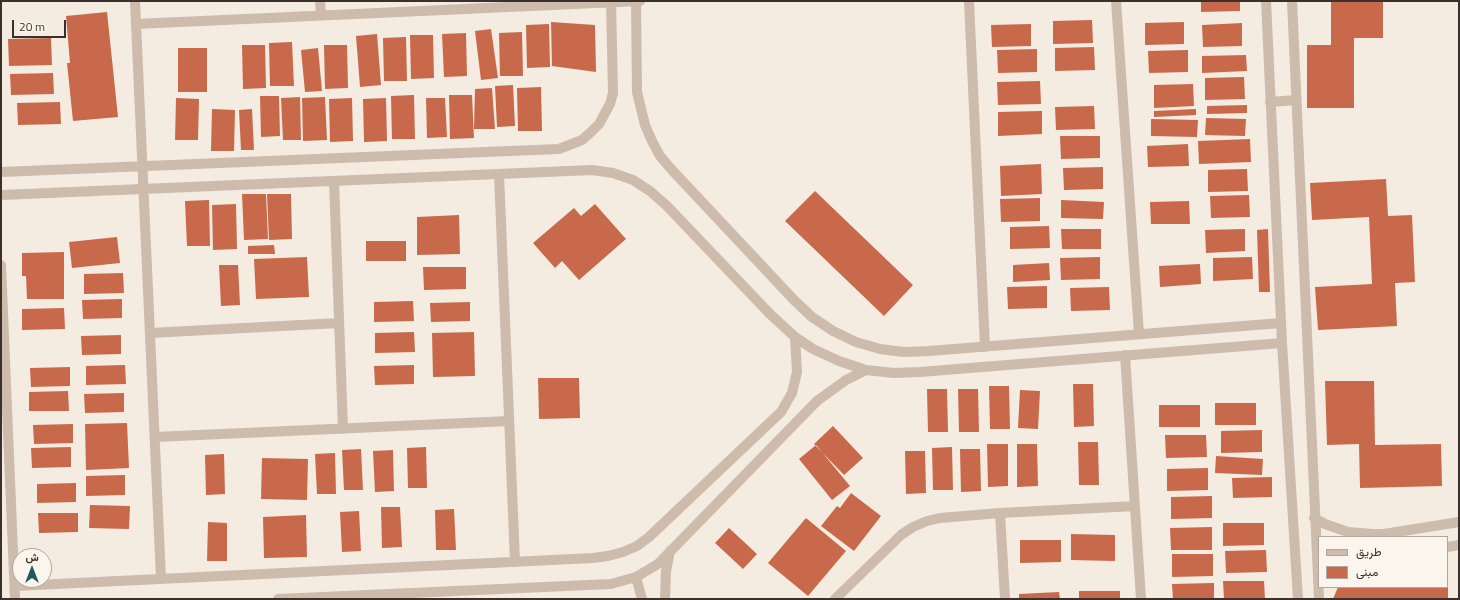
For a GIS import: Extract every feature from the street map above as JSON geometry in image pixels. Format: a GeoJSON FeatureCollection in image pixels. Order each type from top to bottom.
{"type":"FeatureCollection","features":[{"type":"Feature","properties":{"kind":"street"},"geometry":{"type":"LineString","coordinates":[[135,1],[161,579]]}},
{"type":"Feature","properties":{"kind":"street"},"geometry":{"type":"LineString","coordinates":[[320,1],[321,16]]}},
{"type":"Feature","properties":{"kind":"street"},"geometry":{"type":"LineString","coordinates":[[636,1],[637,92],[645,125],[660,156],[794,300],[812,317],[833,332],[856,342],[880,349],[904,352],[985,347],[1281,322]]}},
{"type":"Feature","properties":{"kind":"street"},"geometry":{"type":"LineString","coordinates":[[136,24],[321,16],[471,5],[640,1]]}},
{"type":"Feature","properties":{"kind":"street"},"geometry":{"type":"LineString","coordinates":[[969,1],[985,347]]}},
{"type":"Feature","properties":{"kind":"street"},"geometry":{"type":"LineString","coordinates":[[1116,1],[1139,334]]}},
{"type":"Feature","properties":{"kind":"street"},"geometry":{"type":"LineString","coordinates":[[1266,1],[1282,343],[1298,599]]}},
{"type":"Feature","properties":{"kind":"street"},"geometry":{"type":"LineString","coordinates":[[1292,1],[1314,518],[1318,570]]}},
{"type":"Feature","properties":{"kind":"street"},"geometry":{"type":"LineString","coordinates":[[1,172],[559,149],[582,140],[599,124],[610,104],[613,93],[611,2]]}},
{"type":"Feature","properties":{"kind":"street"},"geometry":{"type":"LineString","coordinates":[[1270,102],[1296,100]]}},
{"type":"Feature","properties":{"kind":"street"},"geometry":{"type":"LineString","coordinates":[[1,195],[592,170],[613,173],[633,180],[650,191],[666,204],[770,314],[795,336],[813,349],[839,361],[866,370],[894,373],[920,372],[1282,343]]}},
{"type":"Feature","properties":{"kind":"street"},"geometry":{"type":"LineString","coordinates":[[499,174],[515,562]]}},
{"type":"Feature","properties":{"kind":"street"},"geometry":{"type":"LineString","coordinates":[[334,181],[343,429]]}},
{"type":"Feature","properties":{"kind":"street"},"geometry":{"type":"LineString","coordinates":[[1,265],[3,374],[13,548]]}},
{"type":"Feature","properties":{"kind":"street"},"geometry":{"type":"LineString","coordinates":[[150,333],[339,323]]}},
{"type":"Feature","properties":{"kind":"street"},"geometry":{"type":"LineString","coordinates":[[52,584],[515,562],[608,556],[623,552],[637,546],[649,538],[781,412],[792,393],[797,372],[795,336]]}},
{"type":"Feature","properties":{"kind":"street"},"geometry":{"type":"LineString","coordinates":[[1125,355],[1141,599]]}},
{"type":"Feature","properties":{"kind":"street"},"geometry":{"type":"LineString","coordinates":[[278,599],[494,594],[610,584],[636,577],[658,564],[816,401],[846,380],[866,370]]}},
{"type":"Feature","properties":{"kind":"street"},"geometry":{"type":"LineString","coordinates":[[155,437],[509,421]]}},
{"type":"Feature","properties":{"kind":"street"},"geometry":{"type":"LineString","coordinates":[[834,599],[901,535],[913,527],[927,521],[940,518],[1000,512],[1135,506]]}},
{"type":"Feature","properties":{"kind":"street"},"geometry":{"type":"LineString","coordinates":[[1000,512],[1005,599]]}},
{"type":"Feature","properties":{"kind":"street"},"geometry":{"type":"LineString","coordinates":[[1314,518],[1336,529],[1348,532],[1384,535],[1459,522]]}},
{"type":"Feature","properties":{"kind":"street"},"geometry":{"type":"LineString","coordinates":[[1448,547],[1459,545]]}},
{"type":"Feature","properties":{"kind":"street"},"geometry":{"type":"LineString","coordinates":[[665,599],[666,571],[670,551]]}},
{"type":"Feature","properties":{"kind":"street"},"geometry":{"type":"LineString","coordinates":[[636,577],[642,599]]}},
{"type":"Feature","properties":{"kind":"street"},"geometry":{"type":"LineString","coordinates":[[15,588],[15,599]]}},
{"type":"Feature","properties":{"kind":"street"},"geometry":{"type":"LineString","coordinates":[[1319,588],[1319,599]]}},
{"type":"Feature","properties":{"kind":"building"},"geometry":{"type":"Polygon","coordinates":[[[1201,1],[1240,1],[1240,11],[1201,12],[1201,1]]]}},
{"type":"Feature","properties":{"kind":"building"},"geometry":{"type":"Polygon","coordinates":[[[1331,1],[1383,1],[1383,38],[1354,38],[1354,108],[1307,108],[1307,45],[1331,45],[1331,1]]]}},
{"type":"Feature","properties":{"kind":"building"},"geometry":{"type":"Polygon","coordinates":[[[107,12],[118,117],[73,121],[67,63],[70,63],[66,16],[107,12]]]}},
{"type":"Feature","properties":{"kind":"building"},"geometry":{"type":"Polygon","coordinates":[[[1092,20],[1093,43],[1053,44],[1053,21],[1092,20]]]}},
{"type":"Feature","properties":{"kind":"building"},"geometry":{"type":"Polygon","coordinates":[[[551,22],[595,25],[596,72],[552,66],[551,22]]]}},
{"type":"Feature","properties":{"kind":"building"},"geometry":{"type":"Polygon","coordinates":[[[1184,22],[1184,44],[1145,45],[1145,23],[1184,22]]]}},
{"type":"Feature","properties":{"kind":"building"},"geometry":{"type":"Polygon","coordinates":[[[1242,23],[1242,46],[1203,47],[1202,25],[1242,23]]]}},
{"type":"Feature","properties":{"kind":"building"},"geometry":{"type":"Polygon","coordinates":[[[549,24],[550,67],[527,68],[526,25],[549,24]]]}},
{"type":"Feature","properties":{"kind":"building"},"geometry":{"type":"Polygon","coordinates":[[[1031,24],[1031,46],[992,47],[991,25],[1031,24]]]}},
{"type":"Feature","properties":{"kind":"building"},"geometry":{"type":"Polygon","coordinates":[[[491,29],[498,78],[481,80],[475,31],[491,29]]]}},
{"type":"Feature","properties":{"kind":"building"},"geometry":{"type":"Polygon","coordinates":[[[522,32],[523,76],[500,76],[499,33],[522,32]]]}},
{"type":"Feature","properties":{"kind":"building"},"geometry":{"type":"Polygon","coordinates":[[[466,33],[467,76],[444,77],[442,34],[466,33]]]}},
{"type":"Feature","properties":{"kind":"building"},"geometry":{"type":"Polygon","coordinates":[[[377,34],[381,85],[360,87],[356,36],[377,34]]]}},
{"type":"Feature","properties":{"kind":"building"},"geometry":{"type":"Polygon","coordinates":[[[410,35],[433,35],[434,78],[411,79],[410,35]]]}},
{"type":"Feature","properties":{"kind":"building"},"geometry":{"type":"Polygon","coordinates":[[[406,37],[407,81],[384,81],[383,38],[406,37]]]}},
{"type":"Feature","properties":{"kind":"building"},"geometry":{"type":"Polygon","coordinates":[[[51,38],[52,65],[9,66],[8,39],[51,38]]]}},
{"type":"Feature","properties":{"kind":"building"},"geometry":{"type":"Polygon","coordinates":[[[292,42],[294,86],[270,86],[269,43],[292,42]]]}},
{"type":"Feature","properties":{"kind":"building"},"geometry":{"type":"Polygon","coordinates":[[[242,45],[265,45],[266,88],[243,89],[242,45]]]}},
{"type":"Feature","properties":{"kind":"building"},"geometry":{"type":"Polygon","coordinates":[[[324,45],[347,45],[348,88],[325,89],[324,45]]]}},
{"type":"Feature","properties":{"kind":"building"},"geometry":{"type":"Polygon","coordinates":[[[1094,47],[1095,70],[1055,71],[1055,48],[1094,47]]]}},
{"type":"Feature","properties":{"kind":"building"},"geometry":{"type":"Polygon","coordinates":[[[178,48],[207,48],[207,92],[178,92],[178,48]]]}},
{"type":"Feature","properties":{"kind":"building"},"geometry":{"type":"Polygon","coordinates":[[[318,48],[322,91],[305,92],[301,50],[318,48]]]}},
{"type":"Feature","properties":{"kind":"building"},"geometry":{"type":"Polygon","coordinates":[[[1037,49],[1037,72],[998,73],[997,50],[1037,49]]]}},
{"type":"Feature","properties":{"kind":"building"},"geometry":{"type":"Polygon","coordinates":[[[1188,50],[1188,72],[1149,73],[1148,51],[1188,50]]]}},
{"type":"Feature","properties":{"kind":"building"},"geometry":{"type":"Polygon","coordinates":[[[1246,55],[1247,71],[1202,73],[1202,56],[1246,55]]]}},
{"type":"Feature","properties":{"kind":"building"},"geometry":{"type":"Polygon","coordinates":[[[53,73],[54,94],[11,95],[10,74],[53,73]]]}},
{"type":"Feature","properties":{"kind":"building"},"geometry":{"type":"Polygon","coordinates":[[[1244,77],[1245,99],[1205,100],[1205,78],[1244,77]]]}},
{"type":"Feature","properties":{"kind":"building"},"geometry":{"type":"Polygon","coordinates":[[[1040,81],[1041,104],[998,105],[997,82],[1040,81]]]}},
{"type":"Feature","properties":{"kind":"building"},"geometry":{"type":"Polygon","coordinates":[[[1193,84],[1194,106],[1154,108],[1154,85],[1193,84]]]}},
{"type":"Feature","properties":{"kind":"building"},"geometry":{"type":"Polygon","coordinates":[[[513,85],[515,126],[497,127],[495,86],[513,85]]]}},
{"type":"Feature","properties":{"kind":"building"},"geometry":{"type":"Polygon","coordinates":[[[541,87],[542,131],[518,131],[517,88],[541,87]]]}},
{"type":"Feature","properties":{"kind":"building"},"geometry":{"type":"Polygon","coordinates":[[[492,88],[495,129],[474,129],[475,89],[492,88]]]}},
{"type":"Feature","properties":{"kind":"building"},"geometry":{"type":"Polygon","coordinates":[[[414,95],[415,139],[392,139],[391,96],[414,95]]]}},
{"type":"Feature","properties":{"kind":"building"},"geometry":{"type":"Polygon","coordinates":[[[449,95],[472,95],[474,138],[450,139],[449,95]]]}},
{"type":"Feature","properties":{"kind":"building"},"geometry":{"type":"Polygon","coordinates":[[[260,96],[279,96],[280,136],[261,137],[260,96]]]}},
{"type":"Feature","properties":{"kind":"building"},"geometry":{"type":"Polygon","coordinates":[[[300,97],[301,140],[283,140],[281,98],[300,97]]]}},
{"type":"Feature","properties":{"kind":"building"},"geometry":{"type":"Polygon","coordinates":[[[325,97],[327,140],[303,141],[302,98],[325,97]]]}},
{"type":"Feature","properties":{"kind":"building"},"geometry":{"type":"Polygon","coordinates":[[[176,98],[199,99],[198,140],[175,140],[176,98]]]}},
{"type":"Feature","properties":{"kind":"building"},"geometry":{"type":"Polygon","coordinates":[[[352,98],[353,141],[330,142],[329,99],[352,98]]]}},
{"type":"Feature","properties":{"kind":"building"},"geometry":{"type":"Polygon","coordinates":[[[386,98],[387,141],[364,142],[363,99],[386,98]]]}},
{"type":"Feature","properties":{"kind":"building"},"geometry":{"type":"Polygon","coordinates":[[[426,98],[445,98],[447,137],[427,138],[426,98]]]}},
{"type":"Feature","properties":{"kind":"building"},"geometry":{"type":"Polygon","coordinates":[[[60,102],[61,124],[18,125],[17,103],[60,102]]]}},
{"type":"Feature","properties":{"kind":"building"},"geometry":{"type":"Polygon","coordinates":[[[1247,105],[1247,113],[1207,114],[1207,106],[1247,105]]]}},
{"type":"Feature","properties":{"kind":"building"},"geometry":{"type":"Polygon","coordinates":[[[1094,106],[1095,129],[1056,130],[1055,107],[1094,106]]]}},
{"type":"Feature","properties":{"kind":"building"},"geometry":{"type":"Polygon","coordinates":[[[212,109],[235,110],[234,151],[211,151],[212,109]]]}},
{"type":"Feature","properties":{"kind":"building"},"geometry":{"type":"Polygon","coordinates":[[[252,109],[254,150],[241,150],[239,110],[252,109]]]}},
{"type":"Feature","properties":{"kind":"building"},"geometry":{"type":"Polygon","coordinates":[[[1196,109],[1196,115],[1154,117],[1154,111],[1196,109]]]}},
{"type":"Feature","properties":{"kind":"building"},"geometry":{"type":"Polygon","coordinates":[[[1042,111],[1042,134],[998,136],[998,112],[1042,111]]]}},
{"type":"Feature","properties":{"kind":"building"},"geometry":{"type":"Polygon","coordinates":[[[1206,118],[1246,119],[1245,136],[1205,135],[1206,118]]]}},
{"type":"Feature","properties":{"kind":"building"},"geometry":{"type":"Polygon","coordinates":[[[1151,119],[1198,120],[1197,137],[1151,136],[1151,119]]]}},
{"type":"Feature","properties":{"kind":"building"},"geometry":{"type":"Polygon","coordinates":[[[1060,136],[1100,136],[1100,158],[1061,159],[1060,136]]]}},
{"type":"Feature","properties":{"kind":"building"},"geometry":{"type":"Polygon","coordinates":[[[1250,139],[1251,162],[1199,164],[1198,141],[1250,139]]]}},
{"type":"Feature","properties":{"kind":"building"},"geometry":{"type":"Polygon","coordinates":[[[1188,144],[1189,166],[1148,167],[1147,146],[1188,144]]]}},
{"type":"Feature","properties":{"kind":"building"},"geometry":{"type":"Polygon","coordinates":[[[1041,164],[1042,194],[1001,196],[1000,166],[1041,164]]]}},
{"type":"Feature","properties":{"kind":"building"},"geometry":{"type":"Polygon","coordinates":[[[1103,167],[1103,189],[1064,190],[1063,168],[1103,167]]]}},
{"type":"Feature","properties":{"kind":"building"},"geometry":{"type":"Polygon","coordinates":[[[1247,169],[1248,191],[1208,192],[1208,170],[1247,169]]]}},
{"type":"Feature","properties":{"kind":"building"},"geometry":{"type":"Polygon","coordinates":[[[1386,179],[1388,216],[1412,215],[1415,282],[1395,283],[1397,326],[1318,330],[1315,287],[1372,284],[1369,217],[1312,220],[1310,183],[1386,179]]]}},
{"type":"Feature","properties":{"kind":"building"},"geometry":{"type":"Polygon","coordinates":[[[815,191],[913,285],[884,316],[785,221],[815,191]]]}},
{"type":"Feature","properties":{"kind":"building"},"geometry":{"type":"Polygon","coordinates":[[[242,194],[266,194],[268,239],[244,240],[242,194]]]}},
{"type":"Feature","properties":{"kind":"building"},"geometry":{"type":"Polygon","coordinates":[[[267,194],[291,194],[292,239],[269,240],[267,194]]]}},
{"type":"Feature","properties":{"kind":"building"},"geometry":{"type":"Polygon","coordinates":[[[1249,195],[1250,217],[1211,218],[1210,196],[1249,195]]]}},
{"type":"Feature","properties":{"kind":"building"},"geometry":{"type":"Polygon","coordinates":[[[1040,198],[1040,221],[1001,222],[1000,199],[1040,198]]]}},
{"type":"Feature","properties":{"kind":"building"},"geometry":{"type":"Polygon","coordinates":[[[209,200],[210,246],[187,246],[185,201],[209,200]]]}},
{"type":"Feature","properties":{"kind":"building"},"geometry":{"type":"Polygon","coordinates":[[[1061,200],[1104,202],[1103,219],[1061,218],[1061,200]]]}},
{"type":"Feature","properties":{"kind":"building"},"geometry":{"type":"Polygon","coordinates":[[[1189,201],[1190,224],[1151,224],[1150,202],[1189,201]]]}},
{"type":"Feature","properties":{"kind":"building"},"geometry":{"type":"Polygon","coordinates":[[[236,204],[237,249],[213,250],[212,205],[236,204]]]}},
{"type":"Feature","properties":{"kind":"building"},"geometry":{"type":"Polygon","coordinates":[[[595,204],[626,239],[579,280],[562,261],[555,268],[533,243],[574,208],[581,216],[595,204]]]}},
{"type":"Feature","properties":{"kind":"building"},"geometry":{"type":"Polygon","coordinates":[[[459,215],[460,254],[417,255],[417,217],[459,215]]]}},
{"type":"Feature","properties":{"kind":"building"},"geometry":{"type":"Polygon","coordinates":[[[1049,226],[1050,248],[1010,249],[1010,227],[1049,226]]]}},
{"type":"Feature","properties":{"kind":"building"},"geometry":{"type":"Polygon","coordinates":[[[1061,229],[1101,229],[1101,249],[1062,249],[1061,229]]]}},
{"type":"Feature","properties":{"kind":"building"},"geometry":{"type":"Polygon","coordinates":[[[1245,229],[1245,251],[1206,253],[1205,230],[1245,229]]]}},
{"type":"Feature","properties":{"kind":"building"},"geometry":{"type":"Polygon","coordinates":[[[1268,229],[1270,292],[1259,292],[1257,230],[1268,229]]]}},
{"type":"Feature","properties":{"kind":"building"},"geometry":{"type":"Polygon","coordinates":[[[117,237],[120,263],[72,268],[69,242],[117,237]]]}},
{"type":"Feature","properties":{"kind":"building"},"geometry":{"type":"Polygon","coordinates":[[[366,241],[406,241],[406,261],[366,261],[366,241]]]}},
{"type":"Feature","properties":{"kind":"building"},"geometry":{"type":"Polygon","coordinates":[[[274,245],[275,254],[248,254],[248,246],[274,245]]]}},
{"type":"Feature","properties":{"kind":"building"},"geometry":{"type":"Polygon","coordinates":[[[64,252],[64,299],[27,299],[26,276],[22,276],[22,253],[64,252]]]}},
{"type":"Feature","properties":{"kind":"building"},"geometry":{"type":"Polygon","coordinates":[[[307,257],[309,297],[256,299],[254,259],[307,257]]]}},
{"type":"Feature","properties":{"kind":"building"},"geometry":{"type":"Polygon","coordinates":[[[1100,257],[1100,279],[1061,280],[1060,258],[1100,257]]]}},
{"type":"Feature","properties":{"kind":"building"},"geometry":{"type":"Polygon","coordinates":[[[1252,257],[1253,279],[1213,281],[1213,258],[1252,257]]]}},
{"type":"Feature","properties":{"kind":"building"},"geometry":{"type":"Polygon","coordinates":[[[1049,263],[1050,280],[1013,282],[1013,265],[1049,263]]]}},
{"type":"Feature","properties":{"kind":"building"},"geometry":{"type":"Polygon","coordinates":[[[1200,264],[1201,284],[1160,287],[1159,266],[1200,264]]]}},
{"type":"Feature","properties":{"kind":"building"},"geometry":{"type":"Polygon","coordinates":[[[219,265],[238,265],[240,305],[221,306],[219,265]]]}},
{"type":"Feature","properties":{"kind":"building"},"geometry":{"type":"Polygon","coordinates":[[[423,267],[466,267],[466,289],[424,290],[423,267]]]}},
{"type":"Feature","properties":{"kind":"building"},"geometry":{"type":"Polygon","coordinates":[[[123,273],[124,293],[84,294],[84,274],[123,273]]]}},
{"type":"Feature","properties":{"kind":"building"},"geometry":{"type":"Polygon","coordinates":[[[1047,286],[1047,308],[1008,309],[1007,287],[1047,286]]]}},
{"type":"Feature","properties":{"kind":"building"},"geometry":{"type":"Polygon","coordinates":[[[1109,287],[1110,310],[1071,311],[1070,288],[1109,287]]]}},
{"type":"Feature","properties":{"kind":"building"},"geometry":{"type":"Polygon","coordinates":[[[122,299],[122,318],[83,319],[82,300],[122,299]]]}},
{"type":"Feature","properties":{"kind":"building"},"geometry":{"type":"Polygon","coordinates":[[[413,301],[414,321],[374,322],[374,302],[413,301]]]}},
{"type":"Feature","properties":{"kind":"building"},"geometry":{"type":"Polygon","coordinates":[[[470,302],[470,321],[431,322],[430,303],[470,302]]]}},
{"type":"Feature","properties":{"kind":"building"},"geometry":{"type":"Polygon","coordinates":[[[64,308],[65,329],[22,330],[22,309],[64,308]]]}},
{"type":"Feature","properties":{"kind":"building"},"geometry":{"type":"Polygon","coordinates":[[[414,332],[415,352],[375,353],[375,333],[414,332]]]}},
{"type":"Feature","properties":{"kind":"building"},"geometry":{"type":"Polygon","coordinates":[[[474,332],[475,376],[433,377],[432,333],[474,332]]]}},
{"type":"Feature","properties":{"kind":"building"},"geometry":{"type":"Polygon","coordinates":[[[121,335],[121,354],[82,355],[81,336],[121,335]]]}},
{"type":"Feature","properties":{"kind":"building"},"geometry":{"type":"Polygon","coordinates":[[[125,365],[126,384],[86,385],[86,366],[125,365]]]}},
{"type":"Feature","properties":{"kind":"building"},"geometry":{"type":"Polygon","coordinates":[[[414,365],[414,384],[375,385],[374,366],[414,365]]]}},
{"type":"Feature","properties":{"kind":"building"},"geometry":{"type":"Polygon","coordinates":[[[70,367],[70,386],[31,387],[30,368],[70,367]]]}},
{"type":"Feature","properties":{"kind":"building"},"geometry":{"type":"Polygon","coordinates":[[[538,378],[579,378],[580,418],[539,419],[538,378]]]}},
{"type":"Feature","properties":{"kind":"building"},"geometry":{"type":"Polygon","coordinates":[[[1325,381],[1374,381],[1375,445],[1441,444],[1442,486],[1360,488],[1359,444],[1327,445],[1325,381]]]}},
{"type":"Feature","properties":{"kind":"building"},"geometry":{"type":"Polygon","coordinates":[[[1073,384],[1093,384],[1094,426],[1074,427],[1073,384]]]}},
{"type":"Feature","properties":{"kind":"building"},"geometry":{"type":"Polygon","coordinates":[[[989,386],[1009,386],[1010,429],[990,429],[989,386]]]}},
{"type":"Feature","properties":{"kind":"building"},"geometry":{"type":"Polygon","coordinates":[[[927,389],[947,389],[948,432],[928,432],[927,389]]]}},
{"type":"Feature","properties":{"kind":"building"},"geometry":{"type":"Polygon","coordinates":[[[958,389],[978,389],[979,432],[959,432],[958,389]]]}},
{"type":"Feature","properties":{"kind":"building"},"geometry":{"type":"Polygon","coordinates":[[[1020,390],[1040,391],[1038,429],[1018,428],[1020,390]]]}},
{"type":"Feature","properties":{"kind":"building"},"geometry":{"type":"Polygon","coordinates":[[[68,391],[69,411],[29,411],[29,392],[68,391]]]}},
{"type":"Feature","properties":{"kind":"building"},"geometry":{"type":"Polygon","coordinates":[[[124,393],[124,412],[85,413],[84,394],[124,393]]]}},
{"type":"Feature","properties":{"kind":"building"},"geometry":{"type":"Polygon","coordinates":[[[1215,403],[1256,403],[1256,425],[1215,425],[1215,403]]]}},
{"type":"Feature","properties":{"kind":"building"},"geometry":{"type":"Polygon","coordinates":[[[1159,405],[1200,405],[1200,427],[1159,427],[1159,405]]]}},
{"type":"Feature","properties":{"kind":"building"},"geometry":{"type":"Polygon","coordinates":[[[127,423],[129,468],[86,470],[85,424],[127,423]]]}},
{"type":"Feature","properties":{"kind":"building"},"geometry":{"type":"Polygon","coordinates":[[[73,424],[73,443],[34,444],[33,425],[73,424]]]}},
{"type":"Feature","properties":{"kind":"building"},"geometry":{"type":"Polygon","coordinates":[[[833,426],[863,458],[844,475],[814,444],[833,426]]]}},
{"type":"Feature","properties":{"kind":"building"},"geometry":{"type":"Polygon","coordinates":[[[1262,430],[1262,452],[1221,453],[1221,431],[1262,430]]]}},
{"type":"Feature","properties":{"kind":"building"},"geometry":{"type":"Polygon","coordinates":[[[1165,435],[1206,435],[1207,457],[1166,458],[1165,435]]]}},
{"type":"Feature","properties":{"kind":"building"},"geometry":{"type":"Polygon","coordinates":[[[1078,442],[1098,442],[1099,485],[1079,485],[1078,442]]]}},
{"type":"Feature","properties":{"kind":"building"},"geometry":{"type":"Polygon","coordinates":[[[987,444],[1008,444],[1008,486],[988,487],[987,444]]]}},
{"type":"Feature","properties":{"kind":"building"},"geometry":{"type":"Polygon","coordinates":[[[1017,444],[1037,444],[1038,486],[1017,487],[1017,444]]]}},
{"type":"Feature","properties":{"kind":"building"},"geometry":{"type":"Polygon","coordinates":[[[816,445],[850,486],[832,500],[799,459],[816,445]]]}},
{"type":"Feature","properties":{"kind":"building"},"geometry":{"type":"Polygon","coordinates":[[[71,447],[71,467],[32,468],[31,448],[71,447]]]}},
{"type":"Feature","properties":{"kind":"building"},"geometry":{"type":"Polygon","coordinates":[[[426,447],[427,488],[408,488],[407,448],[426,447]]]}},
{"type":"Feature","properties":{"kind":"building"},"geometry":{"type":"Polygon","coordinates":[[[952,447],[953,490],[933,490],[932,448],[952,447]]]}},
{"type":"Feature","properties":{"kind":"building"},"geometry":{"type":"Polygon","coordinates":[[[361,449],[363,490],[344,490],[342,450],[361,449]]]}},
{"type":"Feature","properties":{"kind":"building"},"geometry":{"type":"Polygon","coordinates":[[[960,449],[980,449],[981,491],[961,492],[960,449]]]}},
{"type":"Feature","properties":{"kind":"building"},"geometry":{"type":"Polygon","coordinates":[[[393,450],[394,491],[375,492],[373,451],[393,450]]]}},
{"type":"Feature","properties":{"kind":"building"},"geometry":{"type":"Polygon","coordinates":[[[905,451],[925,451],[926,493],[906,494],[905,451]]]}},
{"type":"Feature","properties":{"kind":"building"},"geometry":{"type":"Polygon","coordinates":[[[335,453],[336,494],[317,494],[315,454],[335,453]]]}},
{"type":"Feature","properties":{"kind":"building"},"geometry":{"type":"Polygon","coordinates":[[[224,454],[225,494],[206,495],[205,455],[224,454]]]}},
{"type":"Feature","properties":{"kind":"building"},"geometry":{"type":"Polygon","coordinates":[[[1216,456],[1263,459],[1262,475],[1215,473],[1216,456]]]}},
{"type":"Feature","properties":{"kind":"building"},"geometry":{"type":"Polygon","coordinates":[[[262,458],[308,459],[307,500],[261,499],[262,458]]]}},
{"type":"Feature","properties":{"kind":"building"},"geometry":{"type":"Polygon","coordinates":[[[1208,468],[1208,490],[1167,491],[1167,469],[1208,468]]]}},
{"type":"Feature","properties":{"kind":"building"},"geometry":{"type":"Polygon","coordinates":[[[125,475],[125,495],[86,496],[86,476],[125,475]]]}},
{"type":"Feature","properties":{"kind":"building"},"geometry":{"type":"Polygon","coordinates":[[[1272,477],[1272,497],[1233,498],[1232,478],[1272,477]]]}},
{"type":"Feature","properties":{"kind":"building"},"geometry":{"type":"Polygon","coordinates":[[[76,483],[76,502],[37,503],[37,484],[76,483]]]}},
{"type":"Feature","properties":{"kind":"building"},"geometry":{"type":"Polygon","coordinates":[[[851,493],[881,516],[854,551],[821,526],[837,506],[840,508],[851,493]]]}},
{"type":"Feature","properties":{"kind":"building"},"geometry":{"type":"Polygon","coordinates":[[[1212,496],[1212,518],[1171,519],[1171,497],[1212,496]]]}},
{"type":"Feature","properties":{"kind":"building"},"geometry":{"type":"Polygon","coordinates":[[[90,505],[130,506],[129,529],[89,528],[90,505]]]}},
{"type":"Feature","properties":{"kind":"building"},"geometry":{"type":"Polygon","coordinates":[[[381,507],[400,507],[402,547],[382,548],[381,507]]]}},
{"type":"Feature","properties":{"kind":"building"},"geometry":{"type":"Polygon","coordinates":[[[454,509],[456,550],[436,550],[435,510],[454,509]]]}},
{"type":"Feature","properties":{"kind":"building"},"geometry":{"type":"Polygon","coordinates":[[[359,511],[361,551],[342,552],[340,512],[359,511]]]}},
{"type":"Feature","properties":{"kind":"building"},"geometry":{"type":"Polygon","coordinates":[[[38,513],[78,513],[78,532],[39,533],[38,513]]]}},
{"type":"Feature","properties":{"kind":"building"},"geometry":{"type":"Polygon","coordinates":[[[306,515],[307,557],[264,558],[263,517],[306,515]]]}},
{"type":"Feature","properties":{"kind":"building"},"geometry":{"type":"Polygon","coordinates":[[[806,518],[846,551],[808,596],[768,563],[806,518]]]}},
{"type":"Feature","properties":{"kind":"building"},"geometry":{"type":"Polygon","coordinates":[[[208,522],[227,523],[227,561],[207,561],[208,522]]]}},
{"type":"Feature","properties":{"kind":"building"},"geometry":{"type":"Polygon","coordinates":[[[1223,523],[1264,523],[1264,545],[1223,546],[1223,523]]]}},
{"type":"Feature","properties":{"kind":"building"},"geometry":{"type":"Polygon","coordinates":[[[1212,527],[1212,550],[1171,550],[1170,528],[1212,527]]]}},
{"type":"Feature","properties":{"kind":"building"},"geometry":{"type":"Polygon","coordinates":[[[729,528],[757,554],[743,569],[715,543],[729,528]]]}},
{"type":"Feature","properties":{"kind":"building"},"geometry":{"type":"Polygon","coordinates":[[[1071,534],[1115,535],[1115,561],[1071,560],[1071,534]]]}},
{"type":"Feature","properties":{"kind":"building"},"geometry":{"type":"Polygon","coordinates":[[[1020,540],[1061,540],[1061,562],[1020,563],[1020,540]]]}},
{"type":"Feature","properties":{"kind":"building"},"geometry":{"type":"Polygon","coordinates":[[[1266,550],[1267,572],[1226,573],[1225,551],[1266,550]]]}},
{"type":"Feature","properties":{"kind":"building"},"geometry":{"type":"Polygon","coordinates":[[[1172,554],[1213,554],[1213,576],[1172,577],[1172,554]]]}},
{"type":"Feature","properties":{"kind":"building"},"geometry":{"type":"Polygon","coordinates":[[[1223,581],[1264,581],[1265,599],[1224,599],[1223,581]]]}},
{"type":"Feature","properties":{"kind":"building"},"geometry":{"type":"Polygon","coordinates":[[[1214,583],[1214,599],[1173,599],[1172,584],[1214,583]]]}},
{"type":"Feature","properties":{"kind":"building"},"geometry":{"type":"Polygon","coordinates":[[[1338,588],[1448,588],[1448,598],[1442,599],[1333,599],[1338,588]]]}},
{"type":"Feature","properties":{"kind":"building"},"geometry":{"type":"Polygon","coordinates":[[[1079,591],[1120,591],[1120,599],[1079,599],[1079,591]]]}},
{"type":"Feature","properties":{"kind":"building"},"geometry":{"type":"Polygon","coordinates":[[[1059,592],[1060,599],[1019,599],[1019,594],[1059,592]]]}}]}
